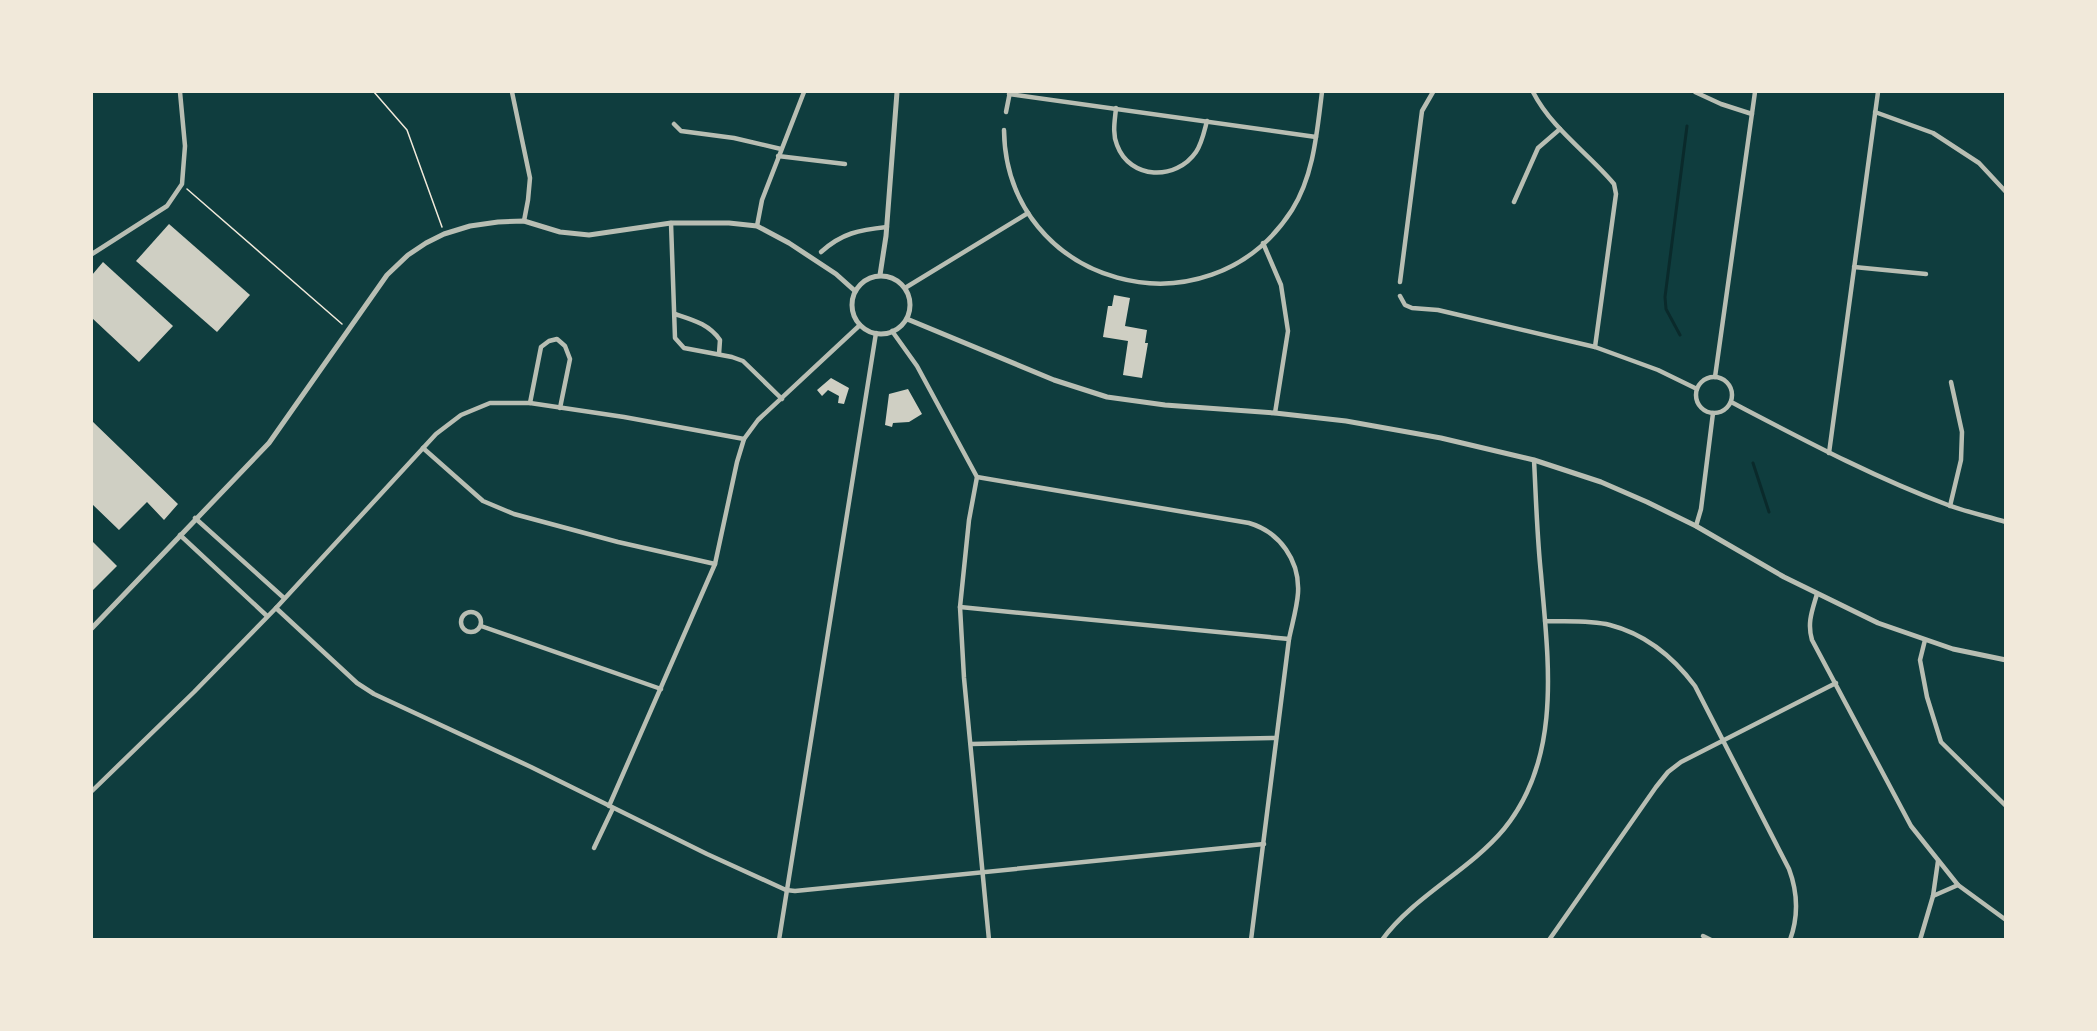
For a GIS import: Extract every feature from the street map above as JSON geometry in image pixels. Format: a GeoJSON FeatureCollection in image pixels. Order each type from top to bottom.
{"type":"FeatureCollection","features":[{"type":"Feature","properties":{"kind":"street"},"geometry":{"type":"LineString","coordinates":[[92,254],[167,206],[182,184],[185,146],[180,92]]}},
{"type":"Feature","properties":{"kind":"street"},"geometry":{"type":"LineString","coordinates":[[512,92],[530,178],[524,221]]}},
{"type":"Feature","properties":{"kind":"street"},"geometry":{"type":"LineString","coordinates":[[757,226],[762,200],[804,92]]}},
{"type":"Feature","properties":{"kind":"street"},"geometry":{"type":"LineString","coordinates":[[880,275],[887,227],[897,92]]}},
{"type":"Feature","properties":{"kind":"street"},"geometry":{"type":"LineString","coordinates":[[1004,130],[1005,155],[1012,181],[1028,213],[1042,233],[1061,250],[1083,265],[1121,280],[1181,283],[1202,278],[1243,260],[1283,222],[1299,196],[1310,168],[1322,92]]}},
{"type":"Feature","properties":{"kind":"street"},"geometry":{"type":"LineString","coordinates":[[1400,282],[1422,111],[1432,92]]}},
{"type":"Feature","properties":{"kind":"street"},"geometry":{"type":"LineString","coordinates":[[1533,92],[1560,129],[1614,184],[1616,194],[1595,347]]}},
{"type":"Feature","properties":{"kind":"street"},"geometry":{"type":"LineString","coordinates":[[1695,92],[1721,104],[1752,114]]}},
{"type":"Feature","properties":{"kind":"street"},"geometry":{"type":"LineString","coordinates":[[1715,377],[1755,92]]}},
{"type":"Feature","properties":{"kind":"street"},"geometry":{"type":"LineString","coordinates":[[1829,453],[1878,92]]}},
{"type":"Feature","properties":{"kind":"street"},"geometry":{"type":"LineString","coordinates":[[1006,112],[1010,93],[1316,137]]}},
{"type":"Feature","properties":{"kind":"street"},"geometry":{"type":"LineString","coordinates":[[1116,108],[1114,136],[1120,152],[1133,165],[1143,171],[1156,174],[1169,172],[1192,157],[1201,141],[1206,121]]}},
{"type":"Feature","properties":{"kind":"street"},"geometry":{"type":"LineString","coordinates":[[1875,112],[1933,133],[1979,164],[2006,192]]}},
{"type":"Feature","properties":{"kind":"street"},"geometry":{"type":"LineString","coordinates":[[674,124],[681,132],[734,138],[781,149]]}},
{"type":"Feature","properties":{"kind":"street"},"geometry":{"type":"LineString","coordinates":[[1514,202],[1538,148],[1560,129]]}},
{"type":"Feature","properties":{"kind":"street"},"geometry":{"type":"LineString","coordinates":[[676,138],[681,132]]}},
{"type":"Feature","properties":{"kind":"street"},"geometry":{"type":"LineString","coordinates":[[778,156],[845,164]]}},
{"type":"Feature","properties":{"kind":"street"},"geometry":{"type":"LineString","coordinates":[[905,288],[1028,213]]}},
{"type":"Feature","properties":{"kind":"street"},"geometry":{"type":"LineString","coordinates":[[92,628],[268,443],[387,275],[408,255],[444,234],[470,226],[524,221],[560,232],[589,235],[671,223],[729,223],[757,226],[813,257],[855,291]]}},
{"type":"Feature","properties":{"kind":"street"},"geometry":{"type":"LineString","coordinates":[[671,223],[675,338],[684,348],[719,354],[742,361],[782,399]]}},
{"type":"Feature","properties":{"kind":"street"},"geometry":{"type":"LineString","coordinates":[[821,252],[843,236],[862,230],[887,227]]}},
{"type":"Feature","properties":{"kind":"street"},"geometry":{"type":"LineString","coordinates":[[1263,243],[1281,285],[1288,331],[1275,413]]}},
{"type":"Feature","properties":{"kind":"street"},"geometry":{"type":"LineString","coordinates":[[1854,267],[1926,274]]}},
{"type":"Feature","properties":{"kind":"street"},"geometry":{"type":"LineString","coordinates":[[880,275],[897,280],[905,288],[910,300],[907,319],[892,332],[876,333],[860,325],[852,308],[855,291],[864,280],[880,275]]}},
{"type":"Feature","properties":{"kind":"street"},"geometry":{"type":"LineString","coordinates":[[1400,296],[1405,305],[1412,308],[1438,310],[1595,347],[1658,370],[1697,388]]}},
{"type":"Feature","properties":{"kind":"street"},"geometry":{"type":"LineString","coordinates":[[675,314],[700,322],[713,330],[720,340],[719,354]]}},
{"type":"Feature","properties":{"kind":"street"},"geometry":{"type":"LineString","coordinates":[[907,319],[1054,380],[1107,397],[1165,405],[1275,413],[1387,428],[1484,447],[1534,460],[1601,482],[1696,526],[1784,577],[1878,623],[1953,649],[2006,660]]}},
{"type":"Feature","properties":{"kind":"street"},"geometry":{"type":"LineString","coordinates":[[594,848],[715,564],[737,462],[744,440],[758,420],[860,325]]}},
{"type":"Feature","properties":{"kind":"street"},"geometry":{"type":"LineString","coordinates":[[892,332],[918,366],[977,477],[969,520],[960,607],[964,678],[990,939]]}},
{"type":"Feature","properties":{"kind":"street"},"geometry":{"type":"LineString","coordinates":[[779,939],[876,333]]}},
{"type":"Feature","properties":{"kind":"street"},"geometry":{"type":"LineString","coordinates":[[530,403],[541,347],[557,339],[566,346],[570,359],[560,408]]}},
{"type":"Feature","properties":{"kind":"street"},"geometry":{"type":"LineString","coordinates":[[1715,377],[1726,381],[1732,390],[1731,402],[1726,409],[1713,413],[1701,407],[1696,395],[1697,388],[1704,380],[1715,377]]}},
{"type":"Feature","properties":{"kind":"street"},"geometry":{"type":"LineString","coordinates":[[1950,506],[1961,460],[1962,432],[1951,382]]}},
{"type":"Feature","properties":{"kind":"street"},"geometry":{"type":"LineString","coordinates":[[1731,402],[1829,453],[1900,486],[1950,506],[2006,522]]}},
{"type":"Feature","properties":{"kind":"street"},"geometry":{"type":"LineString","coordinates":[[92,792],[276,608],[449,422],[490,403],[530,403],[624,417],[744,440]]}},
{"type":"Feature","properties":{"kind":"street"},"geometry":{"type":"LineString","coordinates":[[1696,526],[1701,509],[1713,413]]}},
{"type":"Feature","properties":{"kind":"street"},"geometry":{"type":"LineString","coordinates":[[423,448],[483,501],[513,514],[618,542],[715,564]]}},
{"type":"Feature","properties":{"kind":"street"},"geometry":{"type":"LineString","coordinates":[[1382,939],[1400,920],[1488,845],[1504,828],[1528,790],[1542,749],[1549,699],[1534,460]]}},
{"type":"Feature","properties":{"kind":"street"},"geometry":{"type":"LineString","coordinates":[[977,477],[1249,523],[1265,529],[1284,546],[1294,562],[1298,577],[1298,594],[1289,639],[1251,939]]}},
{"type":"Feature","properties":{"kind":"street"},"geometry":{"type":"LineString","coordinates":[[195,518],[284,598]]}},
{"type":"Feature","properties":{"kind":"street"},"geometry":{"type":"LineString","coordinates":[[180,535],[267,616]]}},
{"type":"Feature","properties":{"kind":"street"},"geometry":{"type":"LineString","coordinates":[[1817,594],[1808,628],[1812,640],[1906,817],[1938,861],[1959,885],[2006,920]]}},
{"type":"Feature","properties":{"kind":"street"},"geometry":{"type":"LineString","coordinates":[[960,607],[1289,639]]}},
{"type":"Feature","properties":{"kind":"street"},"geometry":{"type":"LineString","coordinates":[[276,608],[357,683],[374,694],[786,890],[795,891],[1264,844]]}},
{"type":"Feature","properties":{"kind":"street"},"geometry":{"type":"LineString","coordinates":[[475,612],[480,616],[481,626],[476,631],[469,632],[463,628],[461,618],[465,613],[475,612]]}},
{"type":"Feature","properties":{"kind":"street"},"geometry":{"type":"LineString","coordinates":[[1545,621],[1611,626],[1648,642],[1665,653],[1688,677],[1789,869],[1795,885],[1797,914],[1790,939]]}},
{"type":"Feature","properties":{"kind":"street"},"geometry":{"type":"LineString","coordinates":[[481,626],[661,689]]}},
{"type":"Feature","properties":{"kind":"street"},"geometry":{"type":"LineString","coordinates":[[1925,640],[1920,660],[1927,697],[1941,742],[2006,806]]}},
{"type":"Feature","properties":{"kind":"street"},"geometry":{"type":"LineString","coordinates":[[1549,939],[1636,813],[1668,772],[1681,762],[1836,683]]}},
{"type":"Feature","properties":{"kind":"street"},"geometry":{"type":"LineString","coordinates":[[971,744],[1276,738]]}},
{"type":"Feature","properties":{"kind":"street"},"geometry":{"type":"LineString","coordinates":[[1920,939],[1933,896],[1938,861]]}},
{"type":"Feature","properties":{"kind":"street"},"geometry":{"type":"LineString","coordinates":[[1933,896],[1959,885]]}},
{"type":"Feature","properties":{"kind":"street"},"geometry":{"type":"LineString","coordinates":[[1703,936],[1711,939]]}},
{"type":"Feature","properties":{"kind":"path"},"geometry":{"type":"LineString","coordinates":[[374,92],[407,130],[444,234]]}},
{"type":"Feature","properties":{"kind":"path"},"geometry":{"type":"LineString","coordinates":[[182,184],[347,329]]}},
{"type":"Feature","properties":{"kind":"building"},"geometry":{"type":"Polygon","coordinates":[[[169,224],[250,295],[217,332],[136,261],[169,224]]]}},
{"type":"Feature","properties":{"kind":"building"},"geometry":{"type":"Polygon","coordinates":[[[103,262],[173,326],[139,362],[92,318],[92,275],[103,262]]]}},
{"type":"Feature","properties":{"kind":"building"},"geometry":{"type":"Polygon","coordinates":[[[1114,295],[1130,298],[1125,326],[1147,330],[1145,343],[1148,343],[1142,378],[1123,375],[1128,341],[1103,337],[1108,306],[1112,306],[1114,295]]]}},
{"type":"Feature","properties":{"kind":"building"},"geometry":{"type":"Polygon","coordinates":[[[831,378],[849,388],[844,404],[838,403],[839,396],[828,390],[822,396],[817,390],[831,378]]]}},
{"type":"Feature","properties":{"kind":"building"},"geometry":{"type":"Polygon","coordinates":[[[908,389],[922,414],[909,422],[893,423],[892,427],[885,425],[889,394],[908,389]]]}},
{"type":"Feature","properties":{"kind":"building"},"geometry":{"type":"Polygon","coordinates":[[[92,421],[178,504],[164,520],[147,502],[119,530],[92,504],[92,421]]]}},
{"type":"Feature","properties":{"kind":"building"},"geometry":{"type":"Polygon","coordinates":[[[92,541],[117,566],[92,591],[92,541]]]}},
{"type":"Feature","properties":{"kind":"waterway"},"geometry":{"type":"LineString","coordinates":[[1680,335],[1666,309],[1665,297],[1687,126]]}},
{"type":"Feature","properties":{"kind":"waterway"},"geometry":{"type":"LineString","coordinates":[[1753,463],[1769,512]]}}]}
